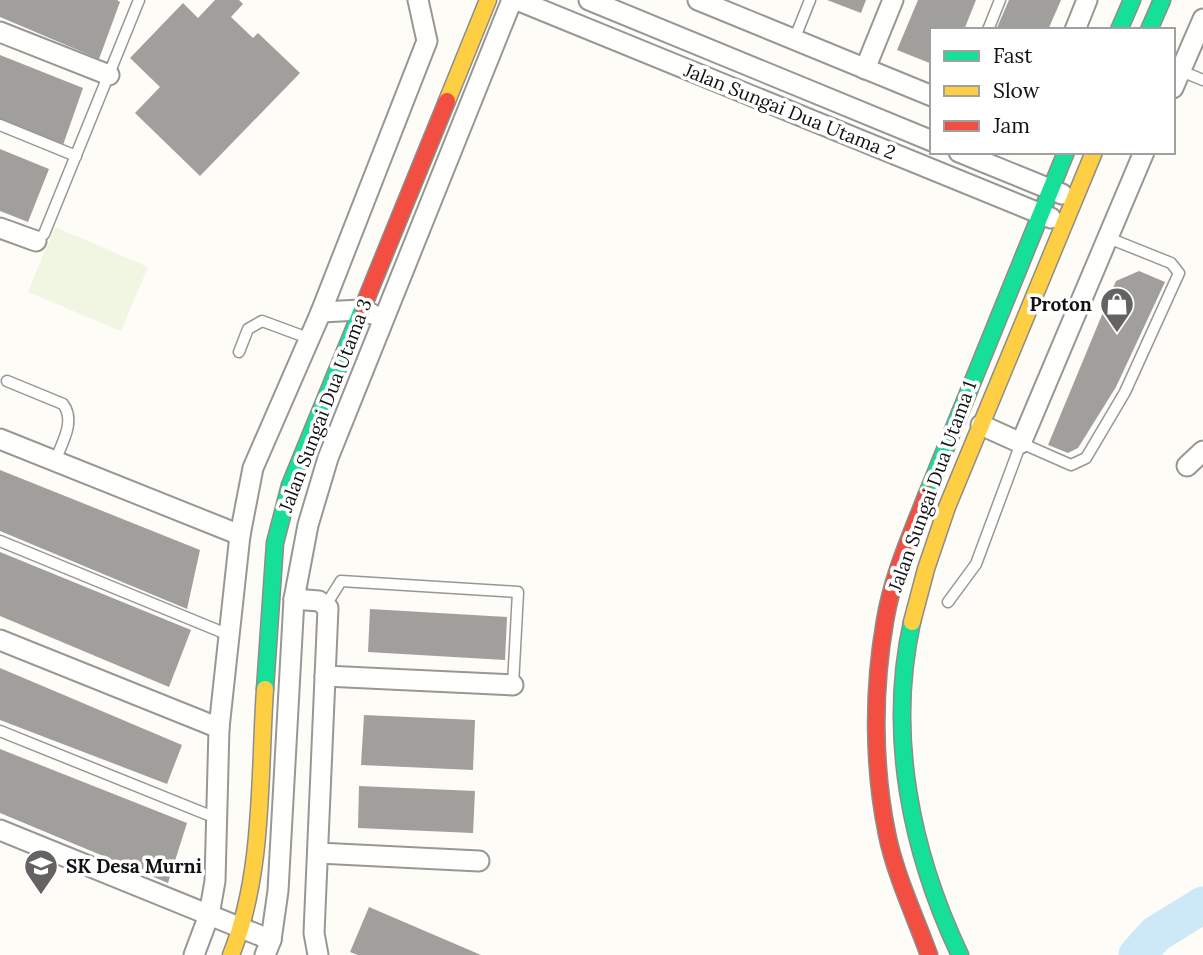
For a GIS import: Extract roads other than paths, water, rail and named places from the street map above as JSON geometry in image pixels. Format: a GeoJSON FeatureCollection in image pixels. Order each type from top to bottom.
{"type":"FeatureCollection","features":[{"type":"Feature","properties":{"kind":"street"},"geometry":{"type":"LineString","coordinates":[[194,955],[209,915],[215,881],[219,727],[240,535],[253,468],[321,312],[427,41],[418,0]]}},
{"type":"Feature","properties":{"kind":"street","name":"Jalan Sungai Dua Utama 3"},"geometry":{"type":"LineString","coordinates":[[231,955],[242,928],[252,885],[275,543],[290,485],[488,0]]}},
{"type":"Feature","properties":{"kind":"street","name":"Jalan Sungai Dua Utama 3"},"geometry":{"type":"LineString","coordinates":[[268,948],[278,891],[295,599],[307,526],[328,458],[514,0]]}},
{"type":"Feature","properties":{"kind":"street","name":"Jalan Sungai Dua Utama 2"},"geometry":{"type":"LineString","coordinates":[[514,0],[1063,224]]}},
{"type":"Feature","properties":{"kind":"street","name":"Jalan Sungai Dua Utama 2"},"geometry":{"type":"LineString","coordinates":[[589,0],[930,140]]}},
{"type":"Feature","properties":{"kind":"street"},"geometry":{"type":"LineString","coordinates":[[698,0],[930,95]]}},
{"type":"Feature","properties":{"kind":"street"},"geometry":{"type":"LineString","coordinates":[[865,69],[893,0]]}},
{"type":"Feature","properties":{"kind":"street"},"geometry":{"type":"LineString","coordinates":[[1076,28],[1087,0]]}},
{"type":"Feature","properties":{"kind":"street"},"geometry":{"type":"LineString","coordinates":[[1120,28],[1132,0]]}},
{"type":"Feature","properties":{"kind":"street"},"geometry":{"type":"LineString","coordinates":[[1150,28],[1162,0]]}},
{"type":"Feature","properties":{"kind":"street"},"geometry":{"type":"LineString","coordinates":[[1177,79],[1203,19]]}},
{"type":"Feature","properties":{"kind":"street"},"geometry":{"type":"LineString","coordinates":[[0,32],[109,75]]}},
{"type":"Feature","properties":{"kind":"street"},"geometry":{"type":"LineString","coordinates":[[965,154],[1074,198]]}},
{"type":"Feature","properties":{"kind":"street","name":"Jalan Sungai Dua Utama 1"},"geometry":{"type":"LineString","coordinates":[[929,955],[887,835],[877,749],[879,670],[885,619],[904,555],[1065,154]]}},
{"type":"Feature","properties":{"kind":"street","name":"Jalan Sungai Dua Utama 1"},"geometry":{"type":"LineString","coordinates":[[960,955],[930,886],[914,829],[904,748],[905,671],[910,631],[924,576],[981,425],[1093,154]]}},
{"type":"Feature","properties":{"kind":"street"},"geometry":{"type":"LineString","coordinates":[[1021,443],[1143,154]]}},
{"type":"Feature","properties":{"kind":"street"},"geometry":{"type":"LineString","coordinates":[[0,228],[36,241]]}},
{"type":"Feature","properties":{"kind":"street"},"geometry":{"type":"LineString","coordinates":[[321,312],[361,310],[386,315]]}},
{"type":"Feature","properties":{"kind":"street","name":"Jalan Sungai Dua Utama 1"},"geometry":{"type":"LineString","coordinates":[[981,425],[1021,443]]}},
{"type":"Feature","properties":{"kind":"street"},"geometry":{"type":"LineString","coordinates":[[0,439],[240,535]]}},
{"type":"Feature","properties":{"kind":"street"},"geometry":{"type":"LineString","coordinates":[[1187,466],[1203,451]]}},
{"type":"Feature","properties":{"kind":"street"},"geometry":{"type":"LineString","coordinates":[[295,599],[320,601],[328,608],[316,953]]}},
{"type":"Feature","properties":{"kind":"street"},"geometry":{"type":"LineString","coordinates":[[0,640],[219,727]]}},
{"type":"Feature","properties":{"kind":"street"},"geometry":{"type":"LineString","coordinates":[[325,676],[513,685]]}},
{"type":"Feature","properties":{"kind":"street"},"geometry":{"type":"LineString","coordinates":[[0,830],[242,928],[268,948]]}},
{"type":"Feature","properties":{"kind":"street"},"geometry":{"type":"LineString","coordinates":[[318,853],[479,861]]}},
{"type":"Feature","properties":{"kind":"lane"},"geometry":{"type":"LineString","coordinates":[[36,241],[44,234],[139,0]]}},
{"type":"Feature","properties":{"kind":"lane"},"geometry":{"type":"LineString","coordinates":[[794,40],[810,0]]}},
{"type":"Feature","properties":{"kind":"lane"},"geometry":{"type":"LineString","coordinates":[[989,28],[1000,0]]}},
{"type":"Feature","properties":{"kind":"lane"},"geometry":{"type":"LineString","coordinates":[[1177,79],[1203,80]]}},
{"type":"Feature","properties":{"kind":"lane"},"geometry":{"type":"LineString","coordinates":[[0,125],[76,156]]}},
{"type":"Feature","properties":{"kind":"lane"},"geometry":{"type":"LineString","coordinates":[[948,602],[976,564],[1021,443],[1072,465],[1086,458],[1125,392],[1179,273],[1171,263],[1107,237]]}},
{"type":"Feature","properties":{"kind":"lane"},"geometry":{"type":"LineString","coordinates":[[239,352],[248,329],[262,321],[308,338]]}},
{"type":"Feature","properties":{"kind":"lane"},"geometry":{"type":"LineString","coordinates":[[7,381],[63,404],[69,412],[69,422],[55,461]]}},
{"type":"Feature","properties":{"kind":"lane"},"geometry":{"type":"LineString","coordinates":[[0,541],[229,635]]}},
{"type":"Feature","properties":{"kind":"lane"},"geometry":{"type":"LineString","coordinates":[[326,605],[341,581],[518,592],[513,685]]}},
{"type":"Feature","properties":{"kind":"lane"},"geometry":{"type":"LineString","coordinates":[[0,732],[216,818]]}},
{"type":"Feature","properties":{"kind":"waterway"},"geometry":{"type":"LineString","coordinates":[[1137,955],[1156,934],[1203,905]]}},
{"type":"Feature","properties":{"kind":"place","name":"Proton"},"geometry":{"type":"Point","coordinates":[1117,334]}},
{"type":"Feature","properties":{"kind":"place","name":"SK Desa Murni"},"geometry":{"type":"Point","coordinates":[41,896]}}]}
